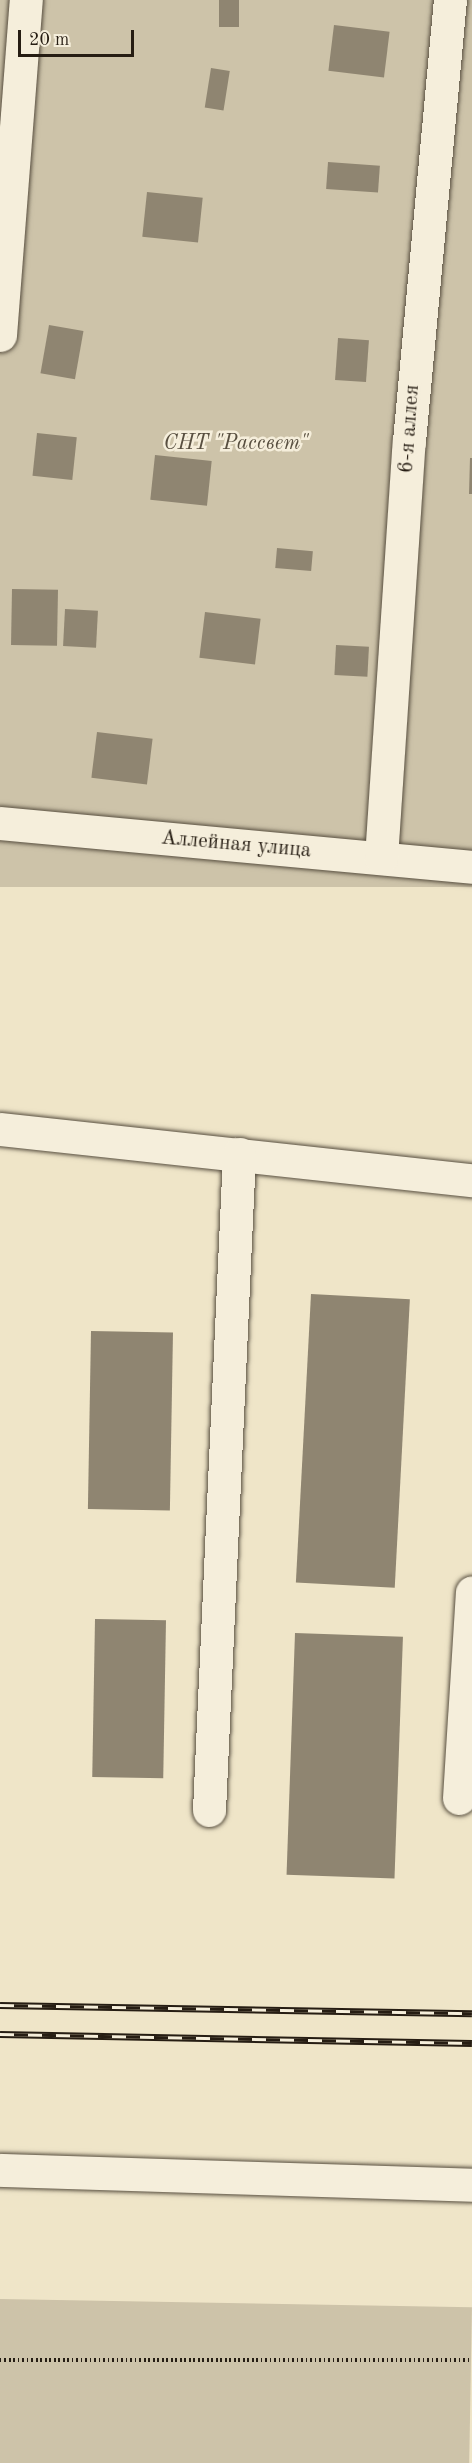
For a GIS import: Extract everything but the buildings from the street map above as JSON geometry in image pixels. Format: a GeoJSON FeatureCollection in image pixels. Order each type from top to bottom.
{"type":"FeatureCollection","features":[{"type":"Feature","properties":{"kind":"street"},"geometry":{"type":"LineString","coordinates":[[0,335],[26,0]]}},
{"type":"Feature","properties":{"kind":"street","name":"6-я аллея"},"geometry":{"type":"LineString","coordinates":[[381,858],[412,405],[450,0]]}},
{"type":"Feature","properties":{"kind":"street","name":"Аллейная улица"},"geometry":{"type":"LineString","coordinates":[[0,823],[472,867]]}},
{"type":"Feature","properties":{"kind":"street"},"geometry":{"type":"LineString","coordinates":[[0,1129],[472,1180]]}},
{"type":"Feature","properties":{"kind":"street"},"geometry":{"type":"LineString","coordinates":[[209,1810],[239,1154]]}},
{"type":"Feature","properties":{"kind":"street"},"geometry":{"type":"LineString","coordinates":[[459,1798],[472,1592]]}},
{"type":"Feature","properties":{"kind":"street"},"geometry":{"type":"LineString","coordinates":[[0,2170],[472,2185]]}},
{"type":"Feature","properties":{"kind":"path"},"geometry":{"type":"LineString","coordinates":[[0,2360],[472,2360]]}},
{"type":"Feature","properties":{"kind":"green space","name":"СНТ \"Рассвет\""},"geometry":{"type":"Polygon","coordinates":[[[0,0],[472,0],[472,887],[0,887],[0,0]]]}},
{"type":"Feature","properties":{"kind":"green space"},"geometry":{"type":"Polygon","coordinates":[[[0,2299],[472,2307],[469,2463],[0,2463],[0,2299]]]}},
{"type":"Feature","properties":{"kind":"railway"},"geometry":{"type":"LineString","coordinates":[[0,2005],[472,2013]]}},
{"type":"Feature","properties":{"kind":"railway"},"geometry":{"type":"LineString","coordinates":[[0,2034],[472,2043]]}}]}
